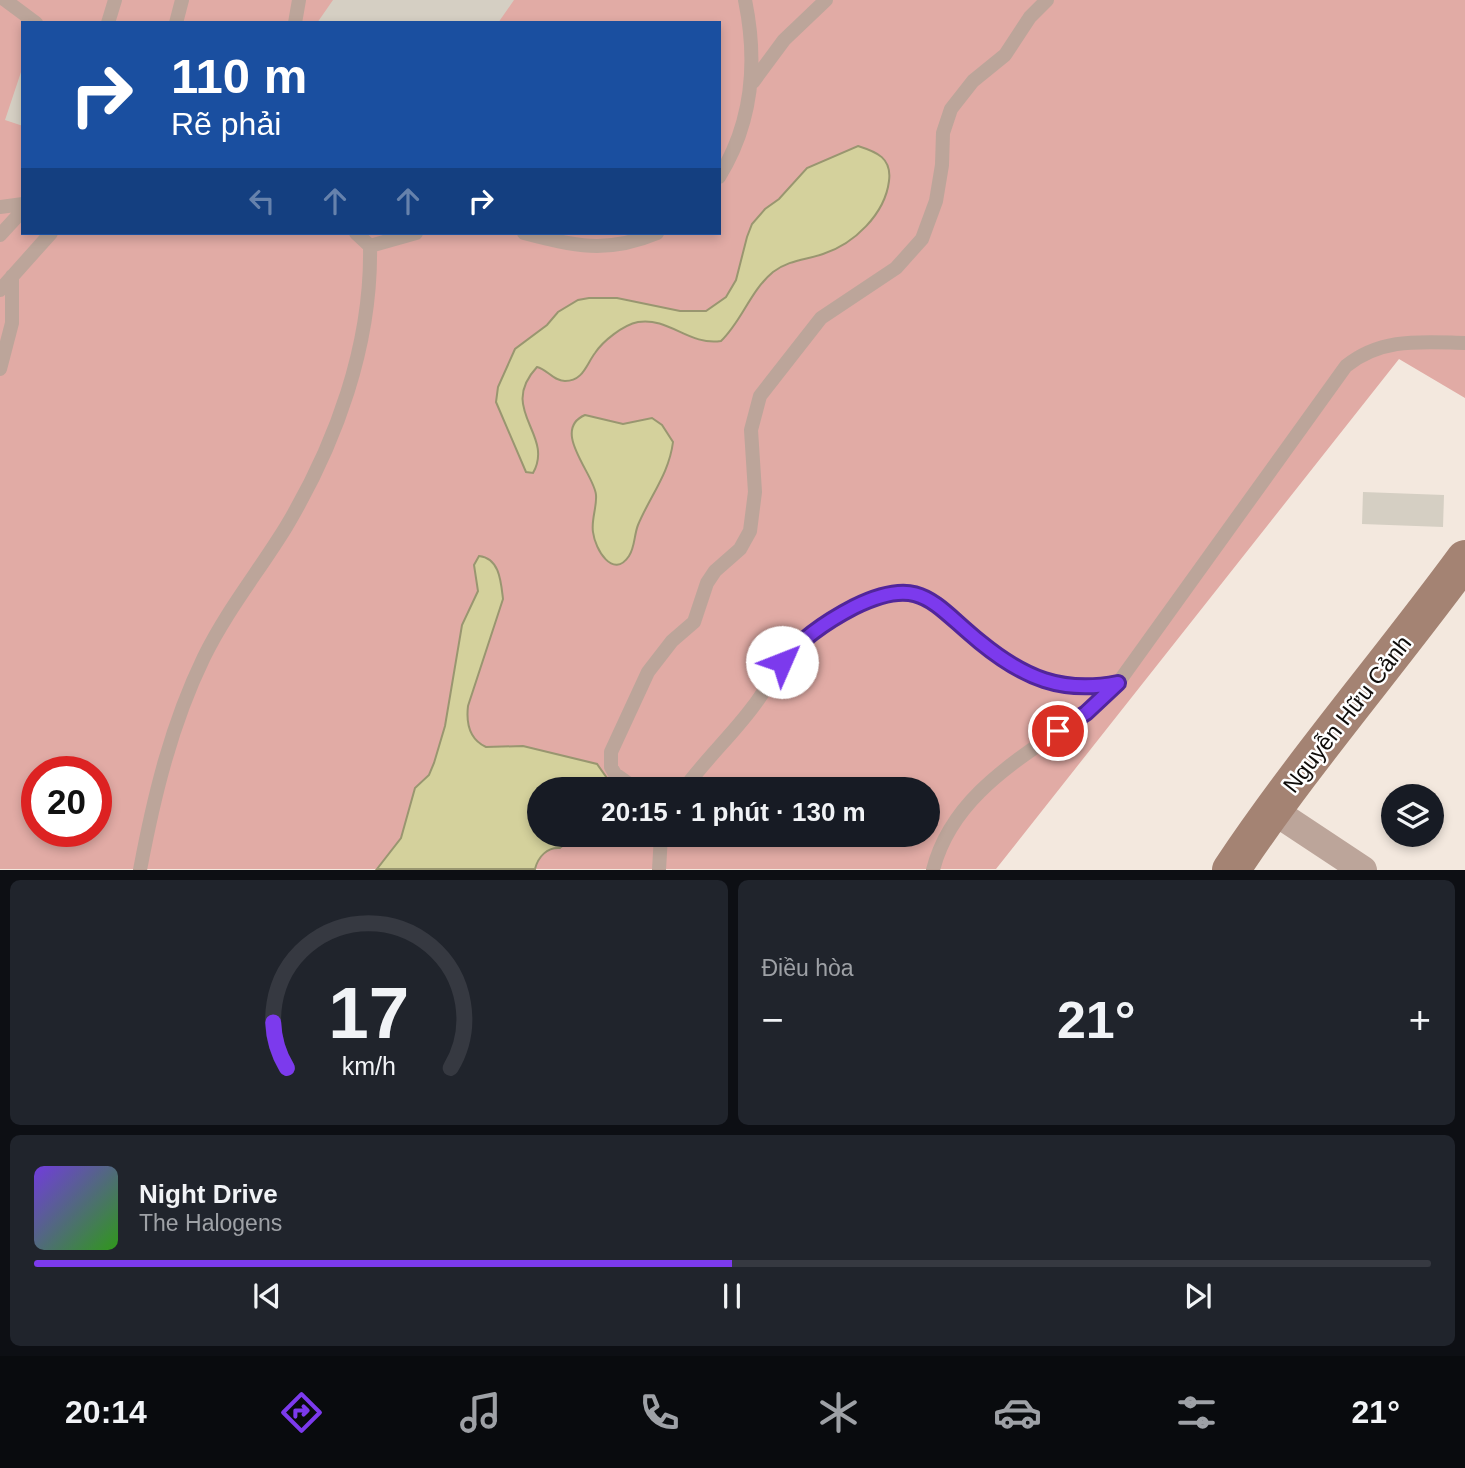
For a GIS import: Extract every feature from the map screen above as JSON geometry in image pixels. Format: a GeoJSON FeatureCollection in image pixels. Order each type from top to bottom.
{"type":"FeatureCollection","features":[{"type":"Feature","properties":{"kind":"street","name":"Nguyễn Hữu Cảnh"},"geometry":{"type":"LineString","coordinates":[[1231,870],[1272,809],[1465,559]]}},
{"type":"Feature","properties":{"kind":"street"},"geometry":{"type":"LineString","coordinates":[[1272,809],[1363,870]]}},
{"type":"Feature","properties":{"kind":"lane"},"geometry":{"type":"LineString","coordinates":[[5,0],[33,21]]}},
{"type":"Feature","properties":{"kind":"lane"},"geometry":{"type":"LineString","coordinates":[[109,21],[115,0]]}},
{"type":"Feature","properties":{"kind":"lane"},"geometry":{"type":"LineString","coordinates":[[177,21],[182,0]]}},
{"type":"Feature","properties":{"kind":"lane"},"geometry":{"type":"LineString","coordinates":[[295,21],[299,0]]}},
{"type":"Feature","properties":{"kind":"lane"},"geometry":{"type":"LineString","coordinates":[[721,173],[742,130],[752,84],[751,36],[745,0]]}},
{"type":"Feature","properties":{"kind":"lane"},"geometry":{"type":"LineString","coordinates":[[752,84],[784,40],[826,0]]}},
{"type":"Feature","properties":{"kind":"lane"},"geometry":{"type":"LineString","coordinates":[[619,777],[611,767],[611,752],[648,672],[672,641],[694,622],[707,583],[715,571],[740,549],[750,531],[755,492],[751,430],[760,396],[821,318],[896,268],[922,239],[936,201],[942,165],[943,134],[951,108],[973,81],[1005,55],[1030,17],[1047,0]]}},
{"type":"Feature","properties":{"kind":"lane"},"geometry":{"type":"LineString","coordinates":[[0,207],[21,204]]}},
{"type":"Feature","properties":{"kind":"lane"},"geometry":{"type":"LineString","coordinates":[[0,235],[21,212]]}},
{"type":"Feature","properties":{"kind":"lane"},"geometry":{"type":"LineString","coordinates":[[0,290],[49,235]]}},
{"type":"Feature","properties":{"kind":"lane"},"geometry":{"type":"LineString","coordinates":[[141,870],[161,771],[190,689],[231,606],[275,545],[307,490],[338,419],[361,347],[369,292],[370,246],[358,235]]}},
{"type":"Feature","properties":{"kind":"lane"},"geometry":{"type":"LineString","coordinates":[[370,246],[409,235]]}},
{"type":"Feature","properties":{"kind":"lane"},"geometry":{"type":"LineString","coordinates":[[532,235],[580,247],[622,245],[651,235]]}},
{"type":"Feature","properties":{"kind":"lane"},"geometry":{"type":"LineString","coordinates":[[0,369],[12,323],[12,276]]}},
{"type":"Feature","properties":{"kind":"lane"},"geometry":{"type":"LineString","coordinates":[[933,870],[940,850],[958,820],[996,776],[1036,744],[1086,713],[1118,683],[1346,366],[1358,356],[1398,342],[1465,343]]}},
{"type":"Feature","properties":{"kind":"lane"},"geometry":{"type":"LineString","coordinates":[[693,777],[711,753],[754,707],[791,652],[835,618],[884,595],[909,593],[934,601],[989,649],[1021,671],[1046,682],[1075,688],[1118,683]]}},
{"type":"Feature","properties":{"kind":"lane"},"geometry":{"type":"LineString","coordinates":[[659,870],[660,847]]}},
{"type":"Feature","properties":{"kind":"shaded area"},"geometry":{"type":"Polygon","coordinates":[[[0,0],[1465,0],[1465,398],[1399,359],[996,869],[0,869],[0,0]]]}},
{"type":"Feature","properties":{"kind":"shaded area"},"geometry":{"type":"Polygon","coordinates":[[[858,146],[882,157],[888,167],[886,193],[875,216],[846,243],[773,272],[758,288],[721,341],[699,339],[660,324],[638,322],[626,326],[608,339],[576,378],[561,380],[537,367],[526,382],[523,396],[538,459],[533,473],[526,472],[496,402],[498,387],[515,349],[547,325],[558,312],[578,300],[617,298],[680,311],[706,311],[726,297],[736,280],[752,224],[765,209],[779,199],[807,168],[858,146]]]}},
{"type":"Feature","properties":{"kind":"shaded area"},"geometry":{"type":"Polygon","coordinates":[[[585,415],[623,424],[652,418],[662,425],[673,442],[663,475],[638,525],[631,552],[623,563],[617,565],[606,559],[594,539],[596,495],[573,442],[575,422],[585,415]]]}},
{"type":"Feature","properties":{"kind":"shaded area"},"geometry":{"type":"Polygon","coordinates":[[[479,556],[491,561],[498,572],[503,599],[468,706],[468,724],[472,735],[486,747],[523,746],[597,764],[606,777],[527,777],[527,847],[561,847],[544,854],[535,869],[377,869],[401,838],[415,788],[429,775],[434,763],[445,726],[462,625],[478,591],[474,565],[479,556]]]}},
{"type":"Feature","properties":{"kind":"building"},"geometry":{"type":"Polygon","coordinates":[[[333,0],[514,0],[499,21],[318,21],[333,0]]]}},
{"type":"Feature","properties":{"kind":"building"},"geometry":{"type":"Polygon","coordinates":[[[21,72],[21,125],[5,120],[21,72]]]}},
{"type":"Feature","properties":{"kind":"building"},"geometry":{"type":"Polygon","coordinates":[[[1363,492],[1444,495],[1443,527],[1362,524],[1363,492]]]}},
{"type":"Feature","properties":{"kind":"route"},"geometry":{"type":"LineString","coordinates":[[782,662],[803,641],[844,612],[884,595],[909,593],[922,596],[944,609],[979,642],[1033,677],[1075,688],[1118,683],[1086,713],[1058,731]]}}]}
